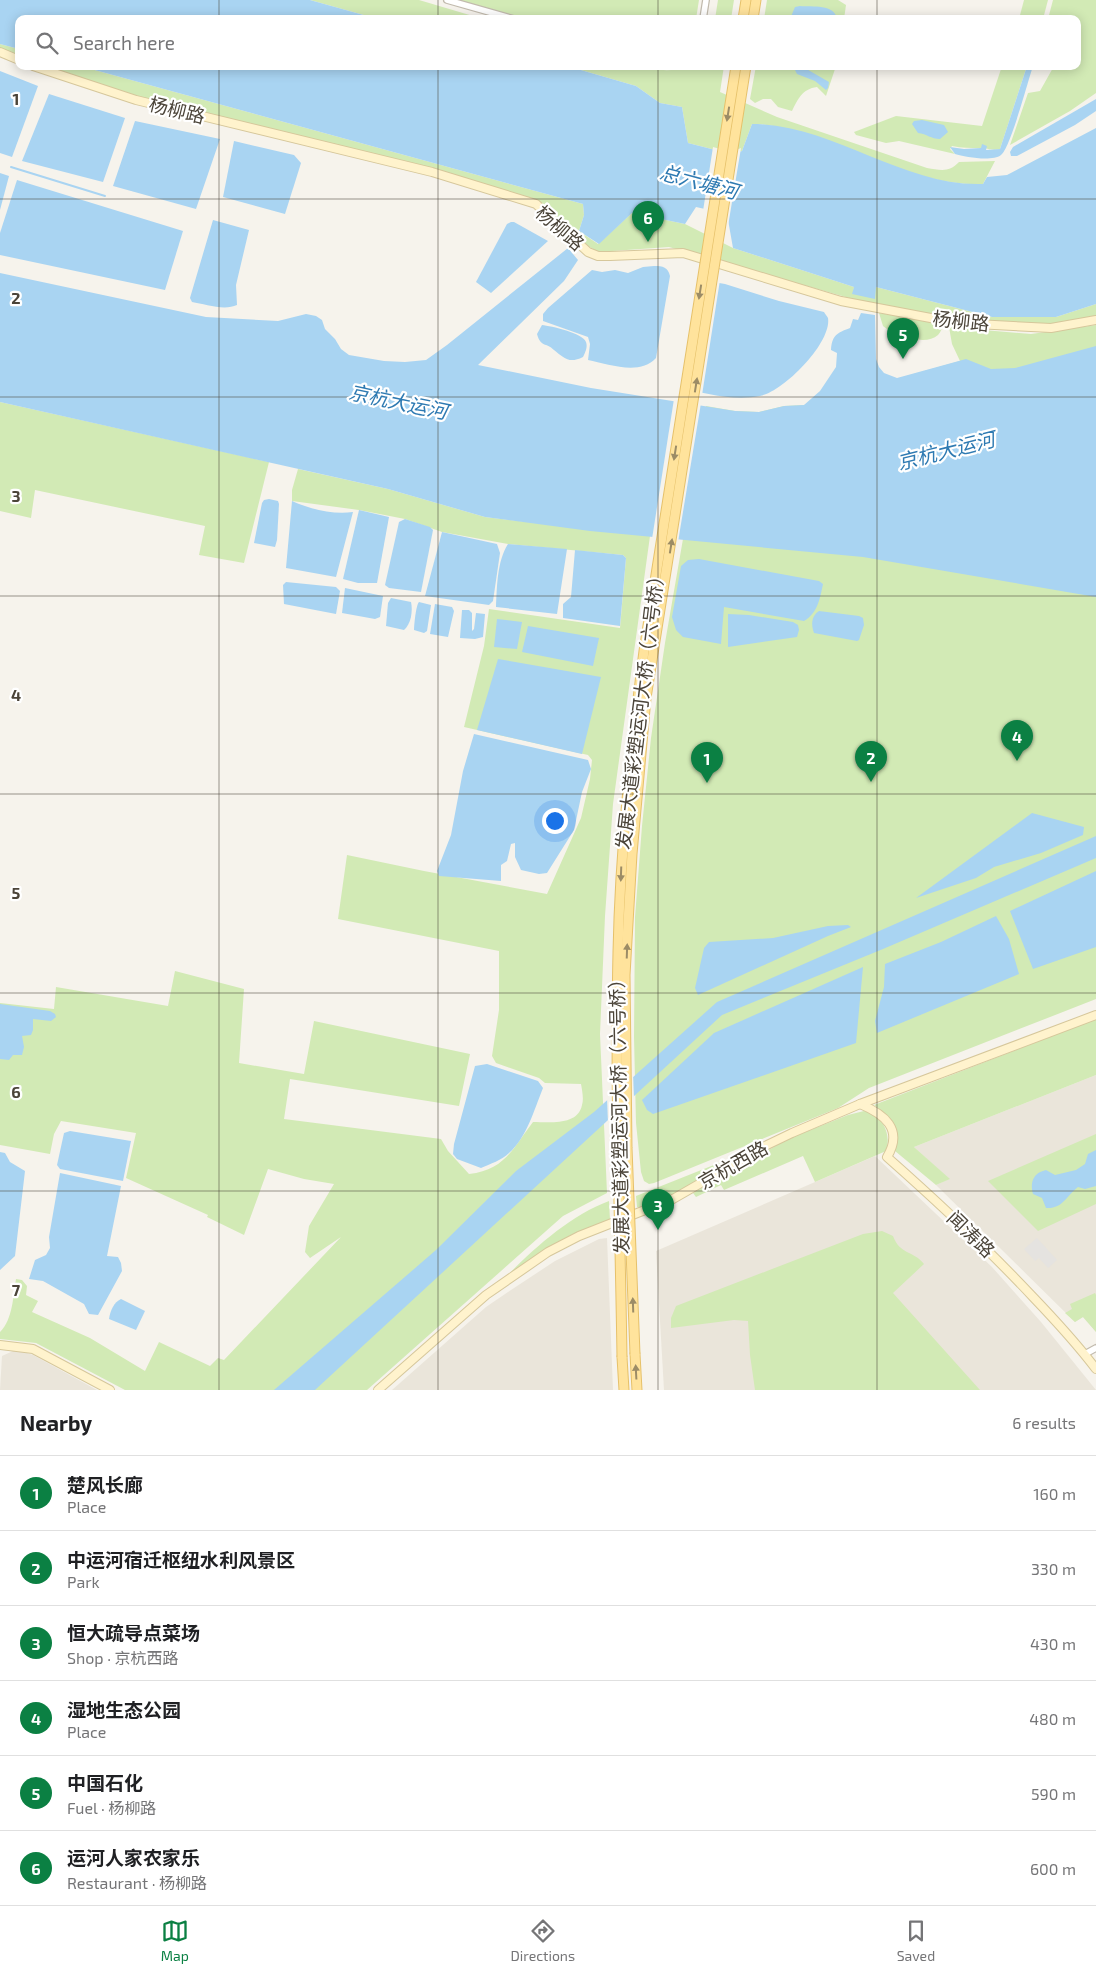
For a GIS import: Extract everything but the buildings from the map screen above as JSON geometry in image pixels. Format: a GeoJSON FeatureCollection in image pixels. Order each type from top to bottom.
{"type":"FeatureCollection","features":[{"type":"Feature","properties":{"kind":"main road"},"geometry":{"type":"LineString","coordinates":[[744,15],[746,0]]}},
{"type":"Feature","properties":{"kind":"main road"},"geometry":{"type":"LineString","coordinates":[[754,15],[756,0]]}},
{"type":"Feature","properties":{"kind":"main road","name":"发展大道彩塑运河大桥（六号桥）"},"geometry":{"type":"LineString","coordinates":[[624,1390],[618,1150],[618,951],[622,863],[631,757],[644,651],[735,70]]}},
{"type":"Feature","properties":{"kind":"main road","name":"发展大道彩塑运河大桥（六号桥）"},"geometry":{"type":"LineString","coordinates":[[637,1390],[627,1148],[626,975],[632,844],[646,698],[745,70]]}},
{"type":"Feature","properties":{"kind":"street"},"geometry":{"type":"LineString","coordinates":[[447,0],[500,15]]}},
{"type":"Feature","properties":{"kind":"street"},"geometry":{"type":"LineString","coordinates":[[704,15],[706,0]]}},
{"type":"Feature","properties":{"kind":"street"},"geometry":{"type":"LineString","coordinates":[[0,52],[15,58]]}},
{"type":"Feature","properties":{"kind":"street","name":"杨柳路"},"geometry":{"type":"LineString","coordinates":[[45,70],[136,100],[432,172],[536,204],[592,255],[683,254],[841,301],[957,323],[1050,328],[1096,320]]}},
{"type":"Feature","properties":{"kind":"street","name":"京杭西路"},"geometry":{"type":"LineString","coordinates":[[378,1390],[486,1295],[548,1252],[579,1236],[674,1199],[767,1145],[860,1104],[1096,1014]]}},
{"type":"Feature","properties":{"kind":"street","name":"闻涛路"},"geometry":{"type":"LineString","coordinates":[[860,1104],[883,1117],[891,1127],[892,1147],[887,1157],[998,1260],[1085,1354],[1096,1369]]}},
{"type":"Feature","properties":{"kind":"street"},"geometry":{"type":"LineString","coordinates":[[0,1344],[33,1349],[110,1390]]}},
{"type":"Feature","properties":{"kind":"street"},"geometry":{"type":"LineString","coordinates":[[1085,1354],[1096,1348]]}},
{"type":"Feature","properties":{"kind":"shaded area"},"geometry":{"type":"Polygon","coordinates":[[[1096,1075],[1096,1332],[1083,1317],[1075,1322],[936,1185],[949,1179],[914,1147],[1096,1075]]]}},
{"type":"Feature","properties":{"kind":"shaded area"},"geometry":{"type":"Polygon","coordinates":[[[875,1156],[992,1267],[1041,1322],[1096,1390],[664,1390],[656,1251],[875,1156]]]}},
{"type":"Feature","properties":{"kind":"shaded area"},"geometry":{"type":"Polygon","coordinates":[[[607,1238],[613,1390],[392,1390],[486,1307],[555,1261],[599,1239],[607,1238]]]}},
{"type":"Feature","properties":{"kind":"shaded area"},"geometry":{"type":"Polygon","coordinates":[[[1037,1238],[1057,1260],[1048,1268],[1039,1258],[1035,1261],[1024,1249],[1037,1238]]]}},
{"type":"Feature","properties":{"kind":"shaded area"},"geometry":{"type":"Polygon","coordinates":[[[13,1351],[21,1351],[33,1355],[97,1390],[0,1390],[2,1356],[13,1351]]]}},
{"type":"Feature","properties":{"kind":"green space"},"geometry":{"type":"Polygon","coordinates":[[[310,0],[419,0],[470,15],[364,15],[310,0]]]}},
{"type":"Feature","properties":{"kind":"green space"},"geometry":{"type":"Polygon","coordinates":[[[459,0],[699,0],[697,15],[511,15],[459,0]]]}},
{"type":"Feature","properties":{"kind":"green space"},"geometry":{"type":"Polygon","coordinates":[[[718,0],[734,0],[732,15],[716,15],[718,0]]]}},
{"type":"Feature","properties":{"kind":"green space"},"geometry":{"type":"Polygon","coordinates":[[[767,0],[838,0],[846,5],[845,15],[765,15],[767,0]]]}},
{"type":"Feature","properties":{"kind":"green space"},"geometry":{"type":"Polygon","coordinates":[[[1024,0],[1048,0],[1044,15],[1020,15],[1024,0]]]}},
{"type":"Feature","properties":{"kind":"green space"},"geometry":{"type":"Polygon","coordinates":[[[1053,0],[1096,0],[1096,93],[1070,111],[1010,145],[1028,93],[1040,91],[1052,70],[1081,70],[1081,15],[1049,15],[1053,0]]]}},
{"type":"Feature","properties":{"kind":"green space"},"geometry":{"type":"Polygon","coordinates":[[[0,44],[15,48],[15,55],[0,49],[0,44]]]}},
{"type":"Feature","properties":{"kind":"green space"},"geometry":{"type":"Polygon","coordinates":[[[54,70],[95,70],[583,204],[584,215],[579,231],[598,244],[632,213],[685,224],[733,248],[854,287],[853,294],[876,287],[992,317],[1056,317],[1096,304],[1096,316],[1053,325],[951,319],[874,305],[669,247],[598,252],[585,244],[541,203],[530,199],[131,95],[54,70]]]}},
{"type":"Feature","properties":{"kind":"green space"},"geometry":{"type":"Polygon","coordinates":[[[581,70],[723,70],[720,92],[777,117],[927,168],[944,170],[952,168],[959,162],[995,161],[983,184],[959,183],[913,173],[795,131],[752,124],[742,151],[731,154],[688,143],[682,107],[660,103],[636,86],[581,70]]]}},
{"type":"Feature","properties":{"kind":"green space"},"geometry":{"type":"Polygon","coordinates":[[[755,70],[835,70],[826,96],[817,87],[812,88],[804,92],[792,111],[778,107],[771,99],[763,99],[755,103],[750,99],[755,70]]]}},
{"type":"Feature","properties":{"kind":"green space"},"geometry":{"type":"Polygon","coordinates":[[[1001,70],[1026,70],[1000,149],[952,146],[950,149],[955,154],[899,141],[886,143],[856,135],[854,132],[896,116],[982,126],[1001,70]]]}},
{"type":"Feature","properties":{"kind":"green space"},"geometry":{"type":"Polygon","coordinates":[[[879,313],[943,324],[939,334],[933,338],[927,340],[912,339],[883,326],[879,313]]]}},
{"type":"Feature","properties":{"kind":"green space"},"geometry":{"type":"Polygon","coordinates":[[[1096,325],[1096,999],[869,1088],[838,1108],[649,1184],[644,1181],[641,1172],[636,1123],[634,1037],[635,917],[651,738],[665,643],[706,406],[735,411],[759,412],[784,406],[804,405],[960,361],[952,344],[949,327],[1031,334],[1096,325]]]}},
{"type":"Feature","properties":{"kind":"green space"},"geometry":{"type":"Polygon","coordinates":[[[0,402],[269,462],[244,563],[199,555],[205,526],[35,490],[31,518],[0,511],[0,402]]]}},
{"type":"Feature","properties":{"kind":"green space"},"geometry":{"type":"Polygon","coordinates":[[[298,469],[388,489],[485,517],[650,536],[613,804],[605,916],[600,1034],[607,1193],[563,1216],[367,1390],[125,1390],[36,1343],[0,1339],[0,1332],[8,1321],[10,1314],[16,1279],[22,1280],[27,1286],[26,1295],[38,1301],[32,1312],[90,1338],[145,1371],[159,1342],[210,1366],[218,1358],[224,1360],[341,1237],[310,1258],[305,1252],[309,1226],[334,1184],[304,1179],[268,1169],[244,1235],[207,1217],[208,1215],[126,1178],[136,1133],[61,1121],[54,1134],[50,1154],[0,1145],[0,1003],[54,1009],[56,987],[168,1006],[175,971],[244,989],[239,1063],[304,1074],[314,1021],[470,1054],[459,1106],[290,1079],[284,1119],[441,1139],[448,1151],[469,1174],[481,1172],[500,1163],[533,1122],[569,1120],[575,1117],[583,1103],[581,1084],[545,1083],[539,1078],[496,1063],[492,1056],[499,1010],[499,951],[338,919],[347,855],[547,894],[581,818],[590,779],[592,760],[588,755],[464,727],[484,646],[489,609],[620,628],[626,558],[623,555],[508,544],[442,532],[405,519],[359,510],[292,501],[292,490],[298,469]]]}},
{"type":"Feature","properties":{"kind":"green space"},"geometry":{"type":"Polygon","coordinates":[[[1096,1019],[1096,1075],[914,1147],[950,1179],[936,1185],[895,1151],[893,1124],[874,1105],[1096,1019]]]}},
{"type":"Feature","properties":{"kind":"green space"},"geometry":{"type":"Polygon","coordinates":[[[864,1111],[876,1116],[884,1126],[888,1138],[886,1151],[815,1182],[803,1156],[724,1190],[721,1185],[696,1197],[693,1193],[788,1139],[848,1115],[864,1111]]]}},
{"type":"Feature","properties":{"kind":"green space"},"geometry":{"type":"Polygon","coordinates":[[[1096,1134],[1096,1204],[1038,1231],[988,1181],[1096,1134]]]}},
{"type":"Feature","properties":{"kind":"green space"},"geometry":{"type":"Polygon","coordinates":[[[754,1149],[676,1195],[641,1208],[637,1207],[636,1196],[754,1149]]]}},
{"type":"Feature","properties":{"kind":"green space"},"geometry":{"type":"Polygon","coordinates":[[[609,1201],[610,1220],[571,1235],[506,1277],[554,1233],[581,1215],[609,1201]]]}},
{"type":"Feature","properties":{"kind":"green space"},"geometry":{"type":"Polygon","coordinates":[[[882,1231],[893,1236],[903,1250],[916,1256],[924,1264],[893,1293],[980,1390],[755,1390],[748,1321],[734,1320],[671,1328],[671,1318],[676,1306],[863,1234],[882,1231]]]}},
{"type":"Feature","properties":{"kind":"green space"},"geometry":{"type":"Polygon","coordinates":[[[1095,1293],[1096,1332],[1083,1317],[1075,1322],[1065,1313],[1072,1309],[1070,1304],[1095,1293]]]}},
{"type":"Feature","properties":{"kind":"water"},"geometry":{"type":"Polygon","coordinates":[[[0,0],[310,0],[364,15],[15,15],[15,48],[0,44],[0,0]]]}},
{"type":"Feature","properties":{"kind":"water"},"geometry":{"type":"Polygon","coordinates":[[[795,7],[828,9],[835,15],[792,15],[795,7]]]}},
{"type":"Feature","properties":{"kind":"water","name":"总六塘河"},"geometry":{"type":"Polygon","coordinates":[[[95,70],[581,70],[636,86],[660,103],[682,107],[688,143],[731,154],[742,151],[752,124],[782,127],[811,134],[924,176],[953,182],[983,184],[987,177],[1007,175],[1096,128],[1096,304],[1056,317],[992,317],[876,287],[875,299],[852,294],[854,287],[733,248],[727,214],[696,207],[685,224],[632,213],[599,244],[579,231],[584,215],[583,204],[95,70]]]}},
{"type":"Feature","properties":{"kind":"water"},"geometry":{"type":"Polygon","coordinates":[[[795,70],[808,70],[829,82],[828,88],[826,90],[815,81],[797,74],[795,70]]]}},
{"type":"Feature","properties":{"kind":"water"},"geometry":{"type":"Polygon","coordinates":[[[1026,70],[1032,70],[1014,128],[1001,155],[985,159],[972,157],[955,154],[950,147],[964,149],[981,148],[982,144],[987,146],[986,150],[1000,149],[1026,70]]]}},
{"type":"Feature","properties":{"kind":"water"},"geometry":{"type":"Polygon","coordinates":[[[0,71],[38,86],[12,157],[0,153],[0,71]]]}},
{"type":"Feature","properties":{"kind":"water"},"geometry":{"type":"Polygon","coordinates":[[[49,94],[125,118],[103,182],[22,161],[49,94]]]}},
{"type":"Feature","properties":{"kind":"water"},"geometry":{"type":"Polygon","coordinates":[[[1096,99],[1096,111],[1075,125],[1017,156],[1011,156],[1010,152],[1013,147],[1096,99]]]}},
{"type":"Feature","properties":{"kind":"water"},"geometry":{"type":"Polygon","coordinates":[[[922,120],[944,125],[948,132],[940,139],[918,133],[912,124],[914,121],[922,120]]]}},
{"type":"Feature","properties":{"kind":"water"},"geometry":{"type":"Polygon","coordinates":[[[135,121],[220,139],[196,209],[113,186],[135,121]]]}},
{"type":"Feature","properties":{"kind":"water"},"geometry":{"type":"Polygon","coordinates":[[[234,141],[294,155],[301,163],[285,214],[223,197],[234,141]]]}},
{"type":"Feature","properties":{"kind":"water"},"geometry":{"type":"Polygon","coordinates":[[[0,173],[9,176],[0,210],[0,173]]]}},
{"type":"Feature","properties":{"kind":"water"},"geometry":{"type":"Polygon","coordinates":[[[17,180],[183,231],[165,290],[0,255],[0,233],[17,180]]]}},
{"type":"Feature","properties":{"kind":"water"},"geometry":{"type":"Polygon","coordinates":[[[213,220],[249,230],[236,285],[237,305],[232,307],[192,302],[190,298],[213,220]]]}},
{"type":"Feature","properties":{"kind":"water"},"geometry":{"type":"Polygon","coordinates":[[[511,222],[548,241],[491,293],[476,282],[507,224],[511,222]]]}},
{"type":"Feature","properties":{"kind":"water","name":"京杭大运河"},"geometry":{"type":"Polygon","coordinates":[[[568,248],[578,260],[564,281],[478,365],[591,388],[735,411],[759,412],[784,406],[804,405],[820,391],[836,367],[837,353],[831,350],[834,338],[839,333],[850,328],[853,319],[858,320],[861,313],[875,315],[876,359],[884,373],[897,378],[966,359],[991,369],[1015,368],[1096,346],[1096,597],[863,557],[590,531],[485,517],[388,489],[0,402],[0,273],[206,317],[278,321],[306,314],[316,316],[322,320],[325,329],[335,339],[341,349],[349,355],[384,361],[405,362],[426,360],[568,248]]]}},
{"type":"Feature","properties":{"kind":"water"},"geometry":{"type":"Polygon","coordinates":[[[643,267],[665,268],[670,276],[656,358],[649,363],[633,368],[588,360],[590,344],[588,337],[543,321],[543,314],[548,308],[592,270],[602,272],[615,270],[628,273],[643,267]]]}},
{"type":"Feature","properties":{"kind":"water"},"geometry":{"type":"Polygon","coordinates":[[[696,279],[725,284],[779,301],[824,312],[828,318],[827,328],[822,340],[804,365],[781,386],[770,393],[740,398],[709,394],[680,387],[696,279]]]}},
{"type":"Feature","properties":{"kind":"water"},"geometry":{"type":"Polygon","coordinates":[[[542,325],[566,330],[584,339],[587,346],[583,357],[574,360],[567,359],[542,343],[537,334],[542,325]]]}},
{"type":"Feature","properties":{"kind":"water"},"geometry":{"type":"Polygon","coordinates":[[[264,500],[278,501],[279,504],[275,547],[254,543],[262,503],[264,500]]]}},
{"type":"Feature","properties":{"kind":"water"},"geometry":{"type":"Polygon","coordinates":[[[292,501],[322,511],[353,512],[336,577],[286,568],[292,501]]]}},
{"type":"Feature","properties":{"kind":"water"},"geometry":{"type":"Polygon","coordinates":[[[359,510],[389,517],[377,583],[358,583],[343,579],[359,510]]]}},
{"type":"Feature","properties":{"kind":"water"},"geometry":{"type":"Polygon","coordinates":[[[405,519],[430,527],[433,530],[421,592],[389,588],[385,585],[399,522],[405,519]]]}},
{"type":"Feature","properties":{"kind":"water"},"geometry":{"type":"Polygon","coordinates":[[[442,532],[497,544],[500,553],[493,601],[489,605],[425,596],[442,532]]]}},
{"type":"Feature","properties":{"kind":"water"},"geometry":{"type":"Polygon","coordinates":[[[508,544],[567,549],[557,614],[496,607],[500,566],[508,544]]]}},
{"type":"Feature","properties":{"kind":"water"},"geometry":{"type":"Polygon","coordinates":[[[575,550],[623,555],[626,558],[620,626],[563,618],[563,604],[571,597],[575,550]]]}},
{"type":"Feature","properties":{"kind":"water"},"geometry":{"type":"Polygon","coordinates":[[[699,559],[819,581],[823,584],[818,605],[809,618],[804,621],[724,607],[721,644],[683,637],[676,630],[672,617],[681,566],[688,560],[699,559]]]}},
{"type":"Feature","properties":{"kind":"water"},"geometry":{"type":"Polygon","coordinates":[[[286,582],[336,587],[340,591],[336,614],[284,604],[283,585],[286,582]]]}},
{"type":"Feature","properties":{"kind":"water"},"geometry":{"type":"Polygon","coordinates":[[[345,588],[383,596],[380,617],[375,619],[342,613],[345,588]]]}},
{"type":"Feature","properties":{"kind":"water"},"geometry":{"type":"Polygon","coordinates":[[[391,598],[411,602],[411,617],[404,630],[386,626],[388,603],[391,598]]]}},
{"type":"Feature","properties":{"kind":"water"},"geometry":{"type":"Polygon","coordinates":[[[419,602],[431,605],[427,631],[424,633],[414,630],[419,602]]]}},
{"type":"Feature","properties":{"kind":"water"},"geometry":{"type":"Polygon","coordinates":[[[435,604],[452,607],[454,611],[448,637],[430,634],[435,604]]]}},
{"type":"Feature","properties":{"kind":"water"},"geometry":{"type":"Polygon","coordinates":[[[462,610],[469,610],[472,613],[472,631],[474,629],[476,613],[485,614],[483,637],[475,639],[460,638],[462,610]]]}},
{"type":"Feature","properties":{"kind":"water"},"geometry":{"type":"Polygon","coordinates":[[[819,611],[863,618],[864,625],[859,640],[814,633],[812,621],[814,615],[819,611]]]}},
{"type":"Feature","properties":{"kind":"water"},"geometry":{"type":"Polygon","coordinates":[[[728,614],[749,615],[793,622],[798,625],[799,630],[797,637],[728,647],[728,614]]]}},
{"type":"Feature","properties":{"kind":"water"},"geometry":{"type":"Polygon","coordinates":[[[497,619],[522,622],[517,649],[494,647],[497,619]]]}},
{"type":"Feature","properties":{"kind":"water"},"geometry":{"type":"Polygon","coordinates":[[[528,626],[599,638],[593,666],[522,652],[528,626]]]}},
{"type":"Feature","properties":{"kind":"water"},"geometry":{"type":"Polygon","coordinates":[[[498,659],[601,677],[582,754],[477,730],[498,659]]]}},
{"type":"Feature","properties":{"kind":"water"},"geometry":{"type":"Polygon","coordinates":[[[474,734],[588,760],[591,769],[582,792],[574,830],[547,873],[539,874],[521,870],[515,857],[515,843],[511,844],[507,861],[501,865],[501,881],[439,876],[437,871],[451,835],[463,771],[474,734]]]}},
{"type":"Feature","properties":{"kind":"water"},"geometry":{"type":"Polygon","coordinates":[[[1032,813],[1084,827],[1083,835],[1041,853],[994,867],[976,878],[916,898],[1032,813]]]}},
{"type":"Feature","properties":{"kind":"water"},"geometry":{"type":"Polygon","coordinates":[[[1096,836],[1096,858],[722,1015],[315,1390],[274,1390],[436,1250],[516,1171],[594,1112],[717,1002],[1096,836]]]}},
{"type":"Feature","properties":{"kind":"water"},"geometry":{"type":"Polygon","coordinates":[[[1096,871],[1096,947],[1033,969],[1010,911],[1096,871]]]}},
{"type":"Feature","properties":{"kind":"water"},"geometry":{"type":"Polygon","coordinates":[[[996,916],[1009,939],[1019,974],[877,1033],[875,1021],[884,987],[885,964],[941,942],[996,916]]]}},
{"type":"Feature","properties":{"kind":"water"},"geometry":{"type":"Polygon","coordinates":[[[848,925],[851,927],[698,995],[695,988],[704,948],[709,942],[773,938],[828,926],[848,925]]]}},
{"type":"Feature","properties":{"kind":"water"},"geometry":{"type":"Polygon","coordinates":[[[863,967],[856,1043],[653,1114],[647,1110],[642,1100],[714,1033],[863,967]]]}},
{"type":"Feature","properties":{"kind":"water"},"geometry":{"type":"Polygon","coordinates":[[[0,1004],[50,1011],[56,1017],[51,1021],[33,1019],[31,1035],[22,1036],[24,1047],[22,1055],[13,1055],[9,1060],[0,1059],[0,1004]]]}},
{"type":"Feature","properties":{"kind":"water"},"geometry":{"type":"Polygon","coordinates":[[[487,1064],[538,1081],[543,1088],[529,1123],[515,1147],[503,1158],[481,1168],[457,1159],[453,1154],[475,1066],[487,1064]]]}},
{"type":"Feature","properties":{"kind":"water"},"geometry":{"type":"Polygon","coordinates":[[[70,1131],[131,1141],[123,1181],[60,1169],[57,1165],[64,1133],[70,1131]]]}},
{"type":"Feature","properties":{"kind":"water"},"geometry":{"type":"Polygon","coordinates":[[[1096,1150],[1096,1186],[1085,1189],[1078,1187],[1060,1204],[1052,1208],[1046,1208],[1042,1198],[1033,1194],[1032,1182],[1038,1173],[1046,1170],[1055,1175],[1076,1170],[1085,1164],[1088,1154],[1096,1150]]]}},
{"type":"Feature","properties":{"kind":"water"},"geometry":{"type":"Polygon","coordinates":[[[0,1152],[5,1153],[10,1162],[25,1171],[15,1256],[0,1270],[0,1152]]]}},
{"type":"Feature","properties":{"kind":"water"},"geometry":{"type":"Polygon","coordinates":[[[60,1173],[121,1186],[107,1256],[118,1257],[122,1271],[98,1315],[89,1314],[84,1304],[43,1281],[29,1279],[35,1260],[46,1255],[50,1248],[49,1237],[60,1173]]]}},
{"type":"Feature","properties":{"kind":"water"},"geometry":{"type":"Polygon","coordinates":[[[121,1299],[145,1311],[136,1330],[109,1319],[116,1302],[121,1299]]]}},
{"type":"Feature","properties":{"kind":"pier"},"geometry":{"type":"Polygon","coordinates":[[[713,147],[731,152],[741,148],[727,232],[724,216],[703,211],[713,147]]]}},
{"type":"Feature","properties":{"kind":"pier"},"geometry":{"type":"Polygon","coordinates":[[[696,276],[720,280],[702,395],[679,389],[677,383],[693,278],[696,276]]]}},
{"type":"Feature","properties":{"kind":"pier"},"geometry":{"type":"Polygon","coordinates":[[[674,399],[701,403],[678,542],[652,539],[674,399]]]}},
{"type":"Feature","properties":{"kind":"pier"},"geometry":{"type":"Polygon","coordinates":[[[633,1073],[634,1099],[608,1123],[607,1097],[633,1073]]]}},
{"type":"Feature","properties":{"kind":"waterway"},"geometry":{"type":"LineString","coordinates":[[11,167],[105,196]]}},
{"type":"Feature","properties":{"kind":"place","name":"运河人家农家乐"},"geometry":{"type":"Point","coordinates":[648,242]}},
{"type":"Feature","properties":{"kind":"place","name":"中国石化"},"geometry":{"type":"Point","coordinates":[903,359]}},
{"type":"Feature","properties":{"kind":"place","name":"湿地生态公园"},"geometry":{"type":"Point","coordinates":[1017,761]}},
{"type":"Feature","properties":{"kind":"place","name":"中运河宿迁枢纽水利风景区"},"geometry":{"type":"Point","coordinates":[871,782]}},
{"type":"Feature","properties":{"kind":"place","name":"楚风长廊"},"geometry":{"type":"Point","coordinates":[707,783]}},
{"type":"Feature","properties":{"kind":"place","name":"恒大疏导点菜场"},"geometry":{"type":"Point","coordinates":[658,1230]}}]}
